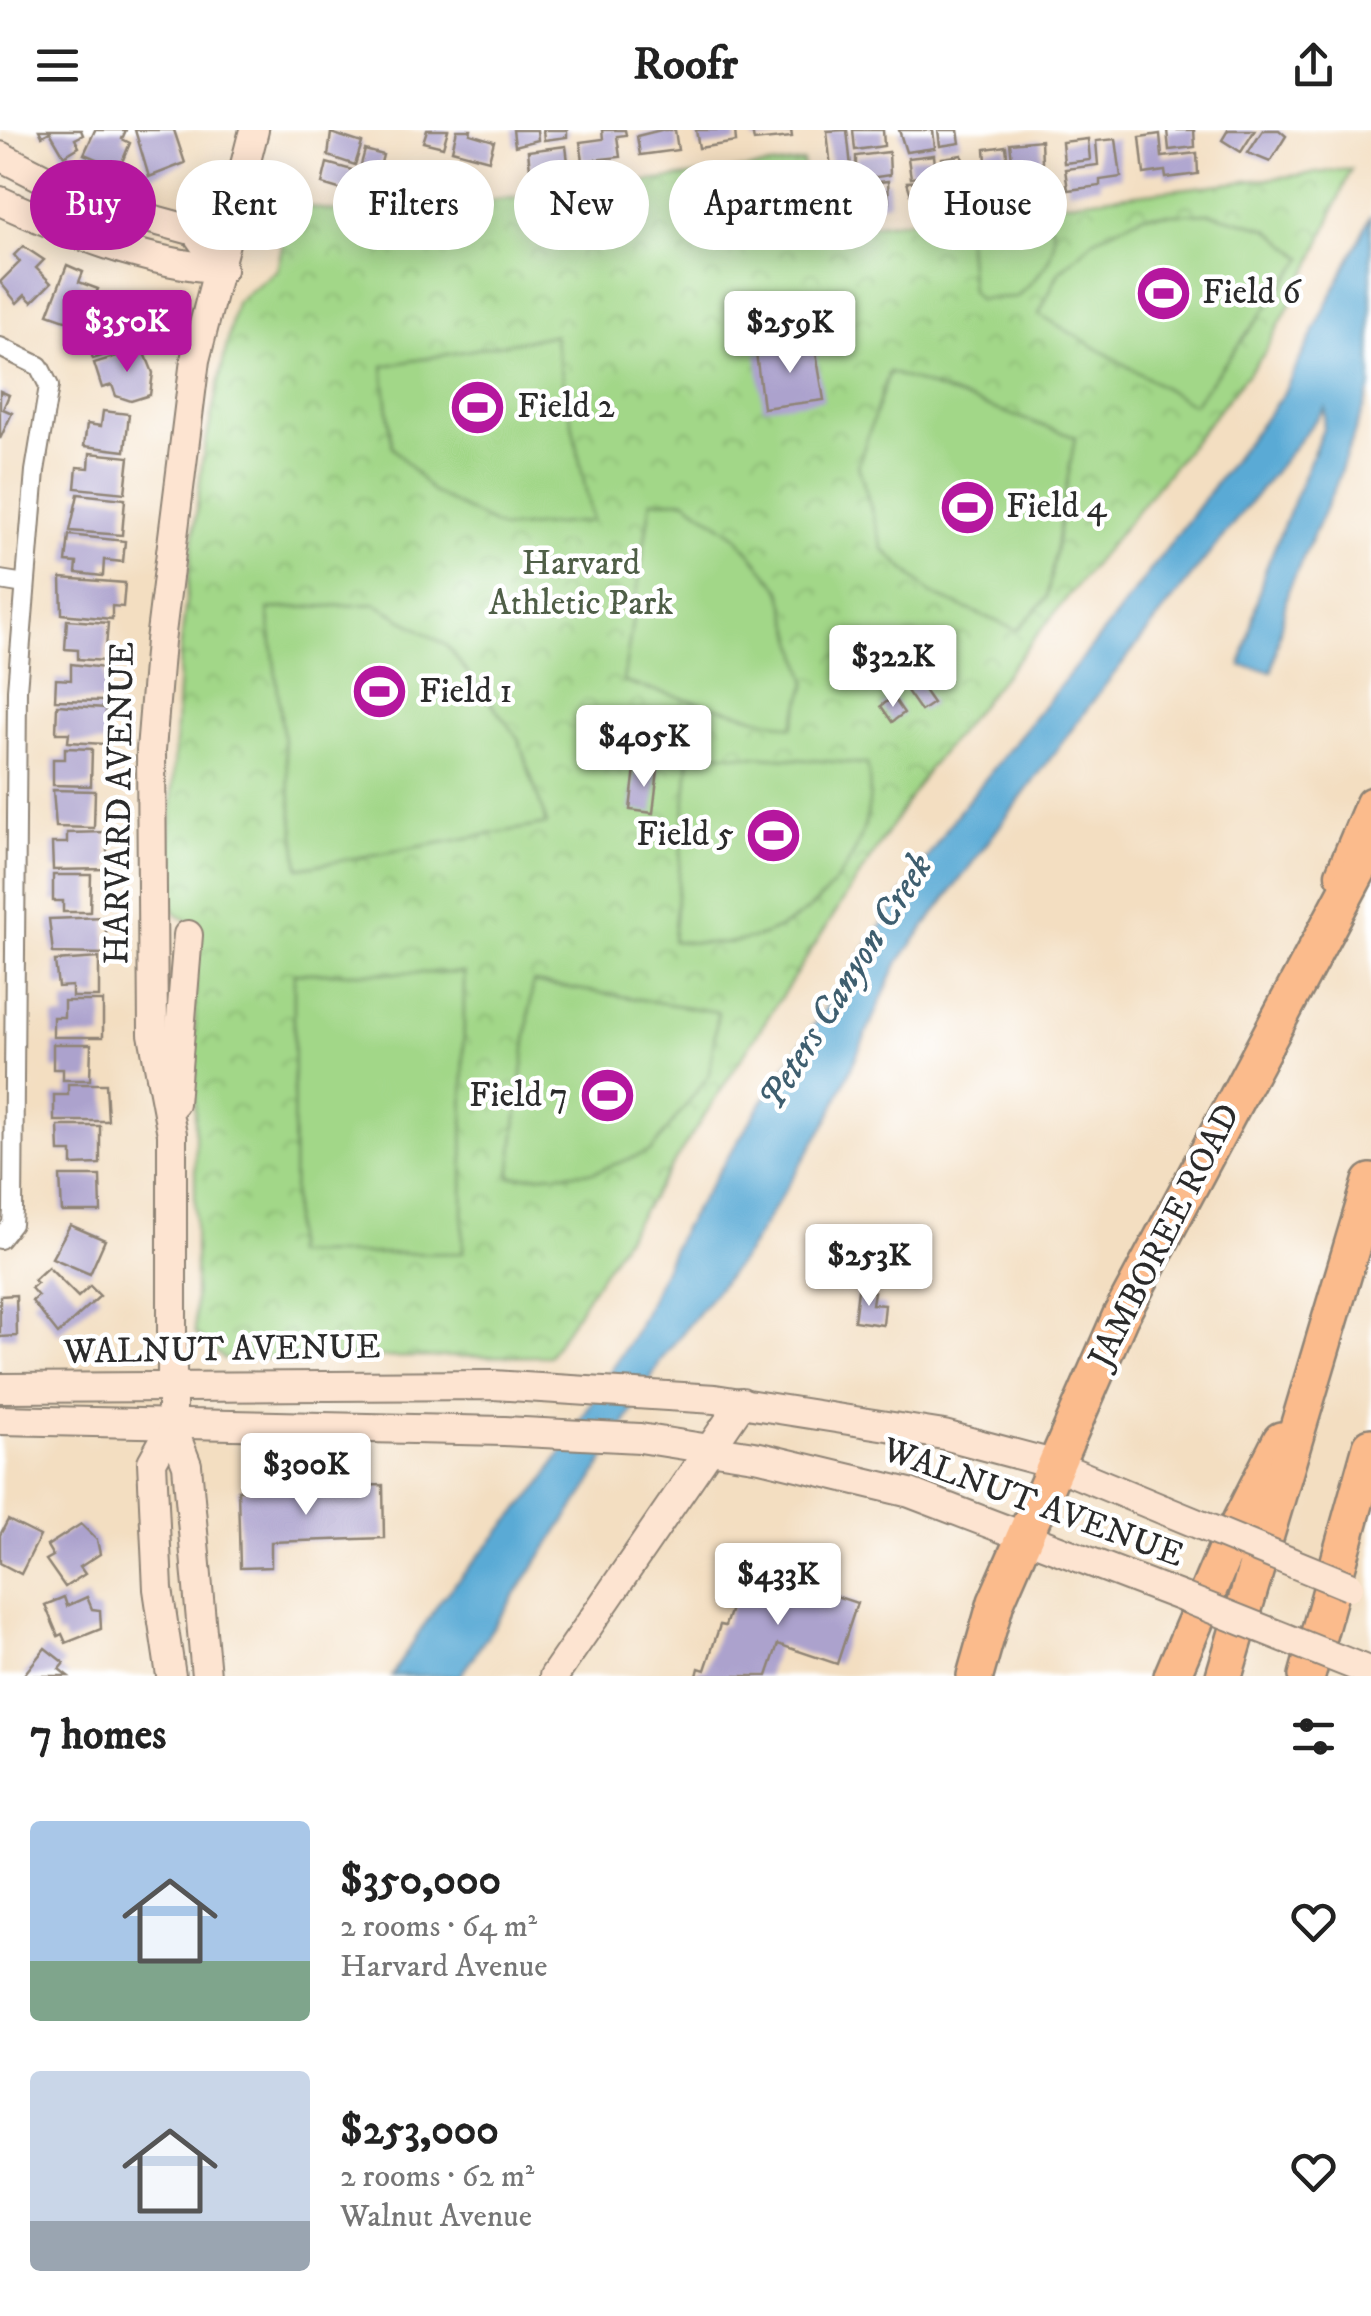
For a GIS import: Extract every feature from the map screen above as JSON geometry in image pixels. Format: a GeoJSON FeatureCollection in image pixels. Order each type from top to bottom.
{"type":"FeatureCollection","features":[{"type":"Feature","properties":{"kind":"highway"},"geometry":{"type":"LineString","coordinates":[[1297,979],[1371,846]]}},
{"type":"Feature","properties":{"kind":"highway","name":"JAMBOREE ROAD"},"geometry":{"type":"LineString","coordinates":[[975,1676],[996,1602],[1052,1464],[1120,1317],[1297,979]]}},
{"type":"Feature","properties":{"kind":"highway"},"geometry":{"type":"LineString","coordinates":[[1224,1676],[1312,1393],[1371,1182]]}},
{"type":"Feature","properties":{"kind":"highway"},"geometry":{"type":"LineString","coordinates":[[1172,1676],[1270,1458],[1312,1393]]}},
{"type":"Feature","properties":{"kind":"highway"},"geometry":{"type":"LineString","coordinates":[[1307,1676],[1371,1446]]}},
{"type":"Feature","properties":{"kind":"highway"},"geometry":{"type":"LineString","coordinates":[[1328,1676],[1371,1463]]}},
{"type":"Feature","properties":{"kind":"main road","name":"HARVARD AVENUE"},"geometry":{"type":"LineString","coordinates":[[247,160],[254,130]]}},
{"type":"Feature","properties":{"kind":"main road"},"geometry":{"type":"LineString","coordinates":[[259,160],[274,130]]}},
{"type":"Feature","properties":{"kind":"main road"},"geometry":{"type":"LineString","coordinates":[[0,156],[92,203],[195,231],[222,269]]}},
{"type":"Feature","properties":{"kind":"main road"},"geometry":{"type":"LineString","coordinates":[[0,201],[73,234],[186,267],[222,269]]}},
{"type":"Feature","properties":{"kind":"main road","name":"HARVARD AVENUE"},"geometry":{"type":"LineString","coordinates":[[206,1676],[186,1464],[172,1426],[172,1134],[153,1034],[152,750],[195,360],[226,250]]}},
{"type":"Feature","properties":{"kind":"main road","name":"JAMBOREE ROAD"},"geometry":{"type":"LineString","coordinates":[[1297,979],[1371,803]]}},
{"type":"Feature","properties":{"kind":"main road"},"geometry":{"type":"LineString","coordinates":[[172,1134],[188,935]]}},
{"type":"Feature","properties":{"kind":"main road","name":"WALNUT AVENUE"},"geometry":{"type":"LineString","coordinates":[[0,1388],[577,1388],[669,1394],[870,1420],[1052,1464],[1371,1595]]}},
{"type":"Feature","properties":{"kind":"main road"},"geometry":{"type":"LineString","coordinates":[[554,1676],[742,1402]]}},
{"type":"Feature","properties":{"kind":"main road","name":"WALNUT AVENUE"},"geometry":{"type":"LineString","coordinates":[[0,1420],[550,1433],[640,1438],[710,1450],[910,1493],[1024,1533],[1371,1672]]}},
{"type":"Feature","properties":{"kind":"main road","name":"HARVARD AVENUE"},"geometry":{"type":"LineString","coordinates":[[171,1676],[154,1550],[152,1462],[172,1426]]}},
{"type":"Feature","properties":{"kind":"street"},"geometry":{"type":"LineString","coordinates":[[0,346],[30,359],[45,374],[48,399],[35,471],[7,807],[6,1025],[13,1210],[2,1238]]}},
{"type":"Feature","properties":{"kind":"street"},"geometry":{"type":"LineString","coordinates":[[0,580],[25,584]]}},
{"type":"Feature","properties":{"kind":"green space","name":"Harvard Athletic Park"},"geometry":{"type":"Polygon","coordinates":[[[1351,169],[1311,265],[1263,355],[927,771],[549,1356],[224,1359],[195,1333],[195,924],[177,915],[171,906],[169,856],[180,652],[203,455],[236,302],[277,270],[281,250],[313,250],[313,208],[333,211],[333,250],[494,250],[494,200],[514,198],[514,250],[649,250],[649,181],[669,179],[669,250],[888,250],[888,223],[908,221],[908,250],[1067,250],[1067,202],[1351,169]]]}},
{"type":"Feature","properties":{"kind":"green space","name":"Field 6"},"geometry":{"type":"Polygon","coordinates":[[[1210,213],[1268,229],[1304,258],[1193,405],[1039,314],[1059,272],[1095,239],[1144,215],[1210,213]]]}},
{"type":"Feature","properties":{"kind":"green space"},"geometry":{"type":"Polygon","coordinates":[[[968,250],[1052,250],[1039,274],[1016,297],[978,299],[971,291],[968,250]]]}},
{"type":"Feature","properties":{"kind":"green space","name":"Field 2"},"geometry":{"type":"Polygon","coordinates":[[[554,335],[592,521],[503,529],[433,492],[392,447],[383,366],[554,335]]]}},
{"type":"Feature","properties":{"kind":"green space","name":"Field 4"},"geometry":{"type":"Polygon","coordinates":[[[889,372],[1075,437],[1047,598],[1017,630],[931,594],[883,549],[858,465],[889,372]]]}},
{"type":"Feature","properties":{"kind":"green space"},"geometry":{"type":"Polygon","coordinates":[[[685,500],[736,536],[781,590],[807,683],[792,727],[623,682],[651,501],[685,500]]]}},
{"type":"Feature","properties":{"kind":"green space","name":"Field 1"},"geometry":{"type":"Polygon","coordinates":[[[376,604],[447,646],[518,738],[547,824],[299,868],[268,609],[376,604]]]}},
{"type":"Feature","properties":{"kind":"green space","name":"Field 5"},"geometry":{"type":"Polygon","coordinates":[[[690,752],[867,764],[870,794],[865,824],[854,852],[817,902],[793,921],[735,942],[673,941],[690,752]]]}},
{"type":"Feature","properties":{"kind":"green space"},"geometry":{"type":"Polygon","coordinates":[[[294,973],[464,973],[463,1253],[293,1254],[294,973]]]}},
{"type":"Feature","properties":{"kind":"green space","name":"Field 7"},"geometry":{"type":"Polygon","coordinates":[[[533,982],[718,1012],[709,1075],[651,1151],[594,1172],[510,1177],[533,982]]]}},
{"type":"Feature","properties":{"kind":"water","name":"Peters Canyon Creek"},"geometry":{"type":"Polygon","coordinates":[[[1371,215],[1371,387],[1335,487],[1288,591],[1272,671],[1241,666],[1264,573],[1323,429],[1325,408],[1102,689],[897,964],[828,1120],[747,1252],[663,1357],[590,1484],[460,1676],[391,1676],[440,1601],[543,1482],[638,1327],[680,1233],[772,1087],[954,818],[1113,620],[1283,394],[1371,215]]]}},
{"type":"Feature","properties":{"kind":"building"},"geometry":{"type":"Polygon","coordinates":[[[39,130],[81,130],[83,135],[75,139],[79,147],[64,156],[50,132],[42,136],[39,130]]]}},
{"type":"Feature","properties":{"kind":"building"},"geometry":{"type":"Polygon","coordinates":[[[95,130],[126,130],[122,139],[130,143],[123,160],[99,160],[84,154],[95,130]]]}},
{"type":"Feature","properties":{"kind":"building"},"geometry":{"type":"Polygon","coordinates":[[[135,130],[174,130],[184,160],[176,160],[176,166],[156,174],[156,160],[144,160],[135,130]]]}},
{"type":"Feature","properties":{"kind":"building"},"geometry":{"type":"Polygon","coordinates":[[[427,130],[448,130],[443,147],[423,142],[427,130]]]}},
{"type":"Feature","properties":{"kind":"building"},"geometry":{"type":"Polygon","coordinates":[[[457,130],[471,130],[470,134],[494,141],[489,160],[452,150],[457,130]]]}},
{"type":"Feature","properties":{"kind":"building"},"geometry":{"type":"Polygon","coordinates":[[[513,130],[537,130],[538,140],[515,146],[513,130]]]}},
{"type":"Feature","properties":{"kind":"building"},"geometry":{"type":"Polygon","coordinates":[[[543,130],[567,130],[567,137],[544,140],[543,130]]]}},
{"type":"Feature","properties":{"kind":"building"},"geometry":{"type":"Polygon","coordinates":[[[602,130],[625,130],[626,135],[617,136],[620,157],[583,160],[580,142],[603,139],[602,130]]]}},
{"type":"Feature","properties":{"kind":"building"},"geometry":{"type":"Polygon","coordinates":[[[675,130],[678,150],[640,155],[637,136],[675,130]]]}},
{"type":"Feature","properties":{"kind":"building"},"geometry":{"type":"Polygon","coordinates":[[[696,130],[735,130],[736,142],[699,148],[696,130]]]}},
{"type":"Feature","properties":{"kind":"building"},"geometry":{"type":"Polygon","coordinates":[[[752,130],[791,130],[792,137],[754,141],[752,130]]]}},
{"type":"Feature","properties":{"kind":"building"},"geometry":{"type":"Polygon","coordinates":[[[847,130],[850,160],[830,160],[827,131],[847,130]]]}},
{"type":"Feature","properties":{"kind":"building"},"geometry":{"type":"Polygon","coordinates":[[[853,130],[883,130],[884,146],[855,150],[853,130]]]}},
{"type":"Feature","properties":{"kind":"building"},"geometry":{"type":"Polygon","coordinates":[[[899,130],[933,130],[935,148],[906,152],[899,130]]]}},
{"type":"Feature","properties":{"kind":"building"},"geometry":{"type":"Polygon","coordinates":[[[938,130],[958,130],[960,143],[940,146],[938,130]]]}},
{"type":"Feature","properties":{"kind":"building"},"geometry":{"type":"Polygon","coordinates":[[[1167,130],[1194,130],[1195,147],[1169,150],[1167,130]]]}},
{"type":"Feature","properties":{"kind":"building"},"geometry":{"type":"Polygon","coordinates":[[[1228,130],[1255,130],[1241,152],[1222,140],[1228,130]]]}},
{"type":"Feature","properties":{"kind":"building"},"geometry":{"type":"Polygon","coordinates":[[[1263,130],[1279,130],[1286,136],[1270,162],[1248,153],[1263,130]]]}},
{"type":"Feature","properties":{"kind":"building"},"geometry":{"type":"Polygon","coordinates":[[[331,133],[362,143],[357,160],[328,156],[331,133]]]}},
{"type":"Feature","properties":{"kind":"building"},"geometry":{"type":"Polygon","coordinates":[[[1160,134],[1162,157],[1197,153],[1198,174],[1166,178],[1165,171],[1144,174],[1140,137],[1160,134]]]}},
{"type":"Feature","properties":{"kind":"building"},"geometry":{"type":"Polygon","coordinates":[[[1088,139],[1090,160],[1067,163],[1062,142],[1088,139]]]}},
{"type":"Feature","properties":{"kind":"building"},"geometry":{"type":"Polygon","coordinates":[[[1116,139],[1121,177],[1100,180],[1100,186],[1068,190],[1067,169],[1098,165],[1096,141],[1116,139]]]}},
{"type":"Feature","properties":{"kind":"building"},"geometry":{"type":"Polygon","coordinates":[[[1041,140],[1042,160],[1012,160],[1010,143],[1041,140]]]}},
{"type":"Feature","properties":{"kind":"building"},"geometry":{"type":"Polygon","coordinates":[[[566,146],[568,160],[529,160],[528,151],[566,146]]]}},
{"type":"Feature","properties":{"kind":"building"},"geometry":{"type":"Polygon","coordinates":[[[1006,146],[1008,160],[986,160],[985,149],[1006,146]]]}},
{"type":"Feature","properties":{"kind":"building"},"geometry":{"type":"Polygon","coordinates":[[[365,150],[383,155],[382,160],[362,160],[365,150]]]}},
{"type":"Feature","properties":{"kind":"building"},"geometry":{"type":"Polygon","coordinates":[[[889,152],[890,175],[888,160],[856,160],[856,156],[889,152]]]}},
{"type":"Feature","properties":{"kind":"building"},"geometry":{"type":"Polygon","coordinates":[[[934,155],[934,160],[908,160],[934,155]]]}},
{"type":"Feature","properties":{"kind":"building"},"geometry":{"type":"Polygon","coordinates":[[[962,155],[963,160],[942,160],[962,155]]]}},
{"type":"Feature","properties":{"kind":"building"},"geometry":{"type":"Polygon","coordinates":[[[327,163],[333,165],[333,187],[322,184],[327,163]]]}},
{"type":"Feature","properties":{"kind":"building"},"geometry":{"type":"Polygon","coordinates":[[[23,246],[44,260],[36,268],[51,283],[32,302],[25,295],[17,303],[0,282],[20,262],[14,255],[23,246]]]}},
{"type":"Feature","properties":{"kind":"building"},"geometry":{"type":"Polygon","coordinates":[[[67,265],[83,272],[79,282],[98,289],[88,314],[73,308],[68,321],[48,314],[67,265]]]}},
{"type":"Feature","properties":{"kind":"building"},"geometry":{"type":"Polygon","coordinates":[[[143,306],[147,321],[141,323],[147,342],[93,359],[85,333],[99,328],[96,318],[143,306]]]}},
{"type":"Feature","properties":{"kind":"building"},"geometry":{"type":"Polygon","coordinates":[[[814,341],[824,400],[763,408],[756,353],[803,347],[803,342],[814,341]]]}},
{"type":"Feature","properties":{"kind":"building"},"geometry":{"type":"Polygon","coordinates":[[[143,348],[153,373],[150,395],[131,401],[116,396],[112,385],[102,388],[94,363],[143,348]]]}},
{"type":"Feature","properties":{"kind":"building"},"geometry":{"type":"Polygon","coordinates":[[[0,391],[9,395],[3,409],[12,413],[0,439],[0,391]]]}},
{"type":"Feature","properties":{"kind":"building"},"geometry":{"type":"Polygon","coordinates":[[[103,411],[129,414],[125,451],[84,446],[87,424],[101,426],[103,411]]]}},
{"type":"Feature","properties":{"kind":"building"},"geometry":{"type":"Polygon","coordinates":[[[90,453],[129,457],[125,493],[75,488],[77,467],[89,468],[90,453]]]}},
{"type":"Feature","properties":{"kind":"building"},"geometry":{"type":"Polygon","coordinates":[[[78,494],[125,499],[122,535],[70,531],[78,494]]]}},
{"type":"Feature","properties":{"kind":"building"},"geometry":{"type":"Polygon","coordinates":[[[69,535],[125,541],[123,562],[104,560],[103,576],[76,573],[77,563],[66,562],[69,535]]]}},
{"type":"Feature","properties":{"kind":"building"},"geometry":{"type":"Polygon","coordinates":[[[61,578],[125,583],[123,607],[112,606],[112,619],[62,614],[61,578]]]}},
{"type":"Feature","properties":{"kind":"building"},"geometry":{"type":"Polygon","coordinates":[[[67,620],[108,623],[105,661],[78,659],[78,650],[65,649],[67,620]]]}},
{"type":"Feature","properties":{"kind":"building"},"geometry":{"type":"Polygon","coordinates":[[[71,664],[105,668],[104,701],[55,700],[56,679],[71,680],[71,664]]]}},
{"type":"Feature","properties":{"kind":"building"},"geometry":{"type":"Polygon","coordinates":[[[919,683],[933,703],[921,711],[907,691],[919,683]]]}},
{"type":"Feature","properties":{"kind":"building"},"geometry":{"type":"Polygon","coordinates":[[[893,697],[904,713],[892,722],[881,706],[893,697]]]}},
{"type":"Feature","properties":{"kind":"building"},"geometry":{"type":"Polygon","coordinates":[[[57,705],[106,708],[105,744],[68,742],[69,733],[56,733],[57,705]]]}},
{"type":"Feature","properties":{"kind":"building"},"geometry":{"type":"Polygon","coordinates":[[[65,748],[92,749],[91,786],[53,785],[53,759],[65,759],[65,748]]]}},
{"type":"Feature","properties":{"kind":"building"},"geometry":{"type":"Polygon","coordinates":[[[635,768],[658,770],[653,813],[630,810],[635,768]]]}},
{"type":"Feature","properties":{"kind":"building"},"geometry":{"type":"Polygon","coordinates":[[[53,790],[95,791],[94,828],[56,827],[53,790]]]}},
{"type":"Feature","properties":{"kind":"building"},"geometry":{"type":"Polygon","coordinates":[[[106,832],[108,869],[53,870],[52,843],[67,843],[67,833],[106,832]]]}},
{"type":"Feature","properties":{"kind":"building"},"geometry":{"type":"Polygon","coordinates":[[[53,875],[91,875],[90,912],[63,912],[63,901],[53,901],[53,875]]]}},
{"type":"Feature","properties":{"kind":"building"},"geometry":{"type":"Polygon","coordinates":[[[106,917],[106,954],[53,953],[49,919],[106,917]]]}},
{"type":"Feature","properties":{"kind":"building"},"geometry":{"type":"Polygon","coordinates":[[[99,958],[99,997],[72,997],[72,986],[58,987],[55,961],[99,958]]]}},
{"type":"Feature","properties":{"kind":"building"},"geometry":{"type":"Polygon","coordinates":[[[64,1001],[103,1001],[103,1037],[53,1037],[53,1017],[64,1017],[64,1001]]]}},
{"type":"Feature","properties":{"kind":"building"},"geometry":{"type":"Polygon","coordinates":[[[53,1044],[91,1044],[90,1080],[63,1080],[63,1069],[53,1069],[53,1044]]]}},
{"type":"Feature","properties":{"kind":"building"},"geometry":{"type":"Polygon","coordinates":[[[68,1084],[106,1084],[108,1121],[54,1121],[54,1095],[68,1095],[68,1084]]]}},
{"type":"Feature","properties":{"kind":"building"},"geometry":{"type":"Polygon","coordinates":[[[58,1126],[100,1126],[100,1164],[72,1165],[72,1152],[59,1152],[58,1126]]]}},
{"type":"Feature","properties":{"kind":"building"},"geometry":{"type":"Polygon","coordinates":[[[60,1176],[100,1176],[101,1212],[62,1212],[60,1176]]]}},
{"type":"Feature","properties":{"kind":"building"},"geometry":{"type":"Polygon","coordinates":[[[70,1225],[105,1240],[90,1274],[52,1258],[70,1225]]]}},
{"type":"Feature","properties":{"kind":"building"},"geometry":{"type":"Polygon","coordinates":[[[48,1267],[78,1297],[90,1286],[100,1296],[58,1334],[32,1301],[38,1296],[31,1288],[37,1283],[34,1280],[48,1267]]]}},
{"type":"Feature","properties":{"kind":"building"},"geometry":{"type":"Polygon","coordinates":[[[858,1290],[874,1292],[872,1304],[885,1305],[883,1325],[854,1321],[858,1290]]]}},
{"type":"Feature","properties":{"kind":"building"},"geometry":{"type":"Polygon","coordinates":[[[16,1295],[17,1336],[0,1337],[0,1296],[16,1295]]]}},
{"type":"Feature","properties":{"kind":"building"},"geometry":{"type":"Polygon","coordinates":[[[383,1485],[384,1538],[271,1542],[271,1567],[240,1568],[238,1490],[383,1485]]]}},
{"type":"Feature","properties":{"kind":"building"},"geometry":{"type":"Polygon","coordinates":[[[8,1520],[40,1536],[21,1574],[0,1563],[0,1535],[8,1520]]]}},
{"type":"Feature","properties":{"kind":"building"},"geometry":{"type":"Polygon","coordinates":[[[81,1524],[97,1540],[100,1554],[80,1567],[85,1574],[65,1587],[46,1560],[53,1556],[47,1546],[81,1524]]]}},
{"type":"Feature","properties":{"kind":"building"},"geometry":{"type":"Polygon","coordinates":[[[778,1577],[857,1603],[837,1664],[778,1644],[767,1676],[697,1676],[699,1668],[705,1670],[740,1582],[773,1593],[778,1577]]]}},
{"type":"Feature","properties":{"kind":"building"},"geometry":{"type":"Polygon","coordinates":[[[64,1597],[67,1606],[87,1597],[92,1609],[100,1610],[101,1629],[66,1643],[62,1634],[58,1636],[45,1605],[64,1597]]]}},
{"type":"Feature","properties":{"kind":"building"},"geometry":{"type":"Polygon","coordinates":[[[45,1648],[64,1663],[59,1669],[68,1676],[23,1676],[45,1648]]]}},
{"type":"Feature","properties":{"kind":"place","name":"Field 6"},"geometry":{"type":"Point","coordinates":[1163,293]}},
{"type":"Feature","properties":{"kind":"place","name":"Field 2"},"geometry":{"type":"Point","coordinates":[478,407]}},
{"type":"Feature","properties":{"kind":"place","name":"Field 4"},"geometry":{"type":"Point","coordinates":[967,507]}},
{"type":"Feature","properties":{"kind":"place","name":"Field 1"},"geometry":{"type":"Point","coordinates":[380,692]}},
{"type":"Feature","properties":{"kind":"place","name":"Field 5"},"geometry":{"type":"Point","coordinates":[773,835]}},
{"type":"Feature","properties":{"kind":"place","name":"Field 7"},"geometry":{"type":"Point","coordinates":[607,1096]}}]}
